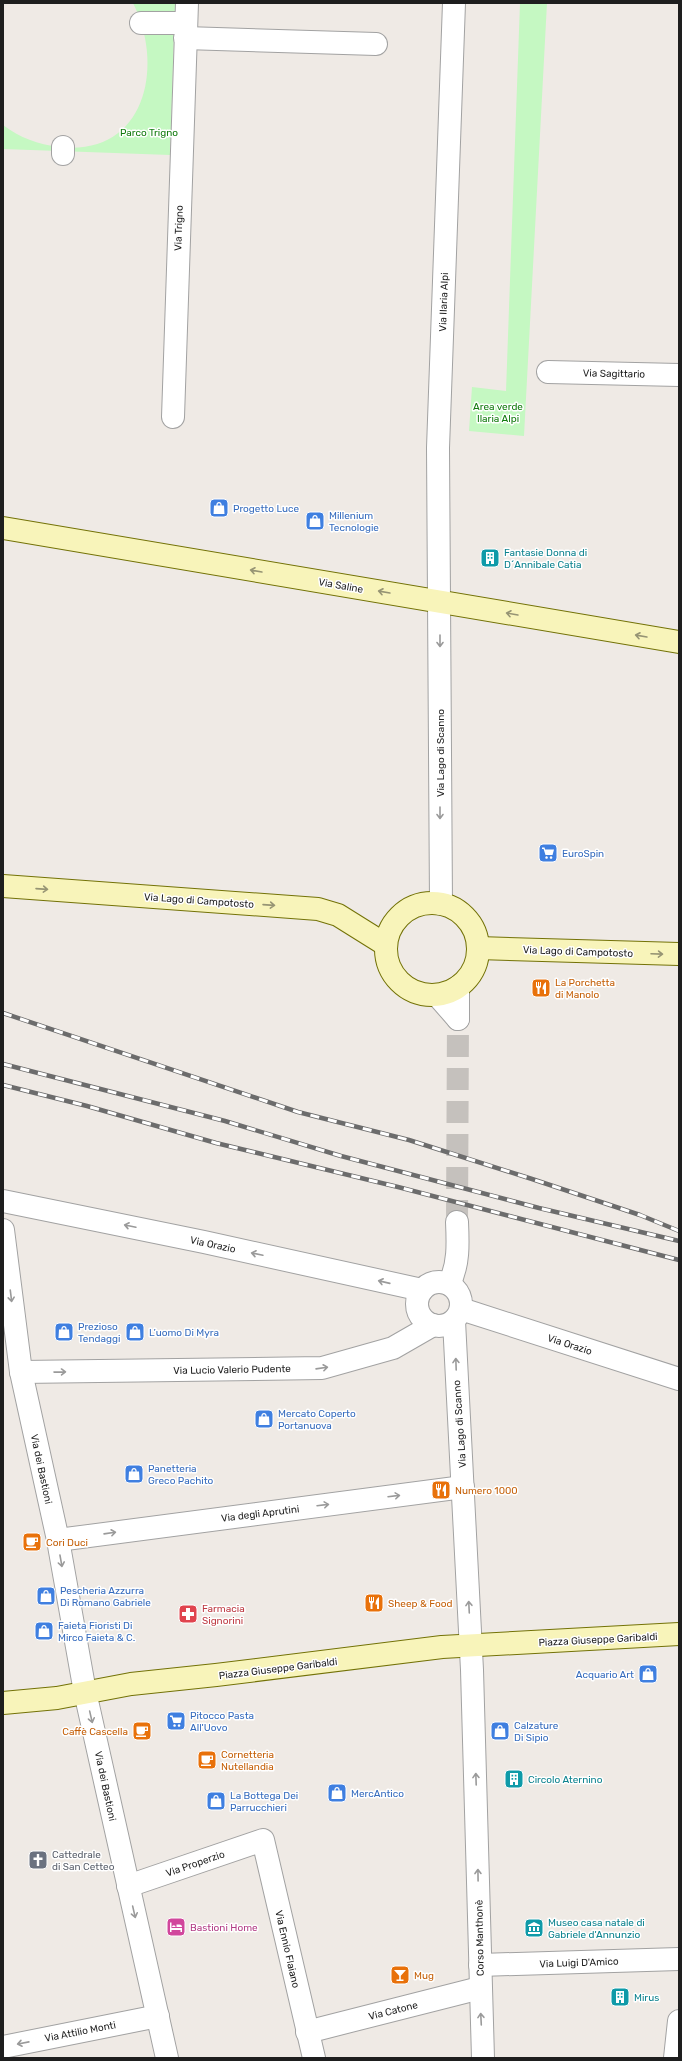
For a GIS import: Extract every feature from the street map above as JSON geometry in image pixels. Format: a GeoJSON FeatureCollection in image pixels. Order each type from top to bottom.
{"type":"FeatureCollection","features":[{"type":"Feature","properties":{"kind":"street","name":"Via Trigno"},"geometry":{"type":"LineString","coordinates":[[173,417],[181,31],[187,3]]}},
{"type":"Feature","properties":{"kind":"street","name":"Via Ilaria Alpi"},"geometry":{"type":"LineString","coordinates":[[440,602],[438,448],[454,3]]}},
{"type":"Feature","properties":{"kind":"street"},"geometry":{"type":"LineString","coordinates":[[141,23],[181,31],[376,44]]}},
{"type":"Feature","properties":{"kind":"street","name":"Via Sagittario"},"geometry":{"type":"LineString","coordinates":[[548,372],[679,375]]}},
{"type":"Feature","properties":{"kind":"street","name":"Via Saline"},"geometry":{"type":"LineString","coordinates":[[3,528],[679,642]]}},
{"type":"Feature","properties":{"kind":"street","name":"Via Lago di Scanno"},"geometry":{"type":"LineString","coordinates":[[440,602],[441,904]]}},
{"type":"Feature","properties":{"kind":"street","name":"Via Lago di Campotosto"},"geometry":{"type":"LineString","coordinates":[[3,886],[318,909],[338,915],[386,945]]}},
{"type":"Feature","properties":{"kind":"street"},"geometry":{"type":"LineString","coordinates":[[441,904],[456,910],[468,921],[476,938],[478,948],[473,970],[458,987],[437,995],[425,995],[404,986],[389,968],[386,945],[388,933],[404,912],[422,905],[441,904]]}},
{"type":"Feature","properties":{"kind":"street","name":"Via Lago di Campotosto"},"geometry":{"type":"LineString","coordinates":[[478,948],[679,954]]}},
{"type":"Feature","properties":{"kind":"street","name":"Via Orazio"},"geometry":{"type":"LineString","coordinates":[[3,1201],[158,1232],[422,1290]]}},
{"type":"Feature","properties":{"kind":"street"},"geometry":{"type":"LineString","coordinates":[[449,1284],[455,1272],[457,1258],[457,1222]]}},
{"type":"Feature","properties":{"kind":"street","name":"Via dei Bastioni"},"geometry":{"type":"LineString","coordinates":[[3,1230],[21,1372],[58,1540],[85,1692],[167,2058]]}},
{"type":"Feature","properties":{"kind":"street"},"geometry":{"type":"LineString","coordinates":[[438,1282],[449,1284],[459,1294],[449,1318],[422,1317],[418,1310],[419,1296],[422,1290],[438,1282]]}},
{"type":"Feature","properties":{"kind":"street","name":"Via Lago di Scanno"},"geometry":{"type":"LineString","coordinates":[[449,1318],[463,1487],[470,1646]]}},
{"type":"Feature","properties":{"kind":"street","name":"Via Orazio"},"geometry":{"type":"LineString","coordinates":[[449,1318],[679,1379]]}},
{"type":"Feature","properties":{"kind":"street","name":"Via Lucio Valerio Pudente"},"geometry":{"type":"LineString","coordinates":[[21,1372],[322,1368],[393,1348],[449,1318]]}},
{"type":"Feature","properties":{"kind":"street","name":"Via degli Aprutini"},"geometry":{"type":"LineString","coordinates":[[58,1540],[463,1487]]}},
{"type":"Feature","properties":{"kind":"street","name":"Piazza Giuseppe Garibaldi"},"geometry":{"type":"LineString","coordinates":[[3,1703],[57,1698],[132,1684],[442,1647],[679,1634]]}},
{"type":"Feature","properties":{"kind":"street","name":"Corso Manthonè"},"geometry":{"type":"LineString","coordinates":[[470,1646],[477,1818],[480,1988],[483,2058]]}},
{"type":"Feature","properties":{"kind":"street","name":"Via Properzio"},"geometry":{"type":"LineString","coordinates":[[128,1886],[263,1840]]}},
{"type":"Feature","properties":{"kind":"street","name":"Via Ennio Flaiano"},"geometry":{"type":"LineString","coordinates":[[263,1840],[314,2058]]}},
{"type":"Feature","properties":{"kind":"street","name":"Via Luigi D'Amico"},"geometry":{"type":"LineString","coordinates":[[480,1965],[679,1960]]}},
{"type":"Feature","properties":{"kind":"street","name":"Via Catone"},"geometry":{"type":"LineString","coordinates":[[307,2032],[480,1988]]}},
{"type":"Feature","properties":{"kind":"street","name":"Via Attilio Monti"},"geometry":{"type":"LineString","coordinates":[[3,2046],[158,2016]]}},
{"type":"Feature","properties":{"kind":"street"},"geometry":{"type":"LineString","coordinates":[[675,2058],[679,2021]]}},
{"type":"Feature","properties":{"kind":"green space","name":"Parco Trigno"},"geometry":{"type":"Polygon","coordinates":[[[133,3],[175,3],[170,155],[3,149],[3,125],[16,134],[30,140],[59,147],[88,146],[112,138],[129,122],[141,102],[147,79],[147,53],[143,28],[133,3]]]}},
{"type":"Feature","properties":{"kind":"green space","name":"Area verde Ilaria Alpi"},"geometry":{"type":"Polygon","coordinates":[[[520,3],[547,3],[524,436],[469,431],[472,387],[506,391],[520,3]]]}},
{"type":"Feature","properties":{"kind":"tunnel"},"geometry":{"type":"LineString","coordinates":[[457,1222],[458,1019]]}},
{"type":"Feature","properties":{"kind":"railway"},"geometry":{"type":"LineString","coordinates":[[3,1013],[298,1112],[409,1140],[532,1179],[640,1215],[679,1231]]}},
{"type":"Feature","properties":{"kind":"railway"},"geometry":{"type":"LineString","coordinates":[[3,1064],[225,1121],[341,1156],[539,1208],[679,1241]]}},
{"type":"Feature","properties":{"kind":"railway"},"geometry":{"type":"LineString","coordinates":[[3,1085],[87,1106],[216,1143],[398,1187],[679,1260]]}},
{"type":"Feature","properties":{"kind":"place","name":"Progetto Luce"},"geometry":{"type":"Point","coordinates":[219,508]}},
{"type":"Feature","properties":{"kind":"place","name":"Millenium Tecnologie"},"geometry":{"type":"Point","coordinates":[315,521]}},
{"type":"Feature","properties":{"kind":"place","name":"Fantasie Donna di D´Annibale Catia"},"geometry":{"type":"Point","coordinates":[490,558]}},
{"type":"Feature","properties":{"kind":"place","name":"EuroSpin"},"geometry":{"type":"Point","coordinates":[548,853]}},
{"type":"Feature","properties":{"kind":"place","name":"La Porchetta di Manolo"},"geometry":{"type":"Point","coordinates":[541,988]}},
{"type":"Feature","properties":{"kind":"place","name":"Prezioso Tendaggi"},"geometry":{"type":"Point","coordinates":[64,1332]}},
{"type":"Feature","properties":{"kind":"place","name":"L’uomo Di Myra"},"geometry":{"type":"Point","coordinates":[135,1332]}},
{"type":"Feature","properties":{"kind":"place","name":"Mercato Coperto Portanuova"},"geometry":{"type":"Point","coordinates":[264,1419]}},
{"type":"Feature","properties":{"kind":"place","name":"Panetteria Greco Pachito"},"geometry":{"type":"Point","coordinates":[134,1474]}},
{"type":"Feature","properties":{"kind":"place","name":"Numero 1000"},"geometry":{"type":"Point","coordinates":[441,1490]}},
{"type":"Feature","properties":{"kind":"place","name":"Cori Duci"},"geometry":{"type":"Point","coordinates":[32,1542]}},
{"type":"Feature","properties":{"kind":"place","name":"Pescheria Azzurra Di Romano Gabriele"},"geometry":{"type":"Point","coordinates":[46,1596]}},
{"type":"Feature","properties":{"kind":"place","name":"Sheep & Food"},"geometry":{"type":"Point","coordinates":[374,1603]}},
{"type":"Feature","properties":{"kind":"place","name":"Farmacia Signorini"},"geometry":{"type":"Point","coordinates":[188,1614]}},
{"type":"Feature","properties":{"kind":"place","name":"Faieta Fioristi Di Mirco Faieta & C."},"geometry":{"type":"Point","coordinates":[44,1631]}},
{"type":"Feature","properties":{"kind":"place","name":"Acquario Art"},"geometry":{"type":"Point","coordinates":[648,1674]}},
{"type":"Feature","properties":{"kind":"place","name":"Pitocco Pasta All'Uovo"},"geometry":{"type":"Point","coordinates":[176,1721]}},
{"type":"Feature","properties":{"kind":"place","name":"Caffè Cascella"},"geometry":{"type":"Point","coordinates":[142,1731]}},
{"type":"Feature","properties":{"kind":"place","name":"Calzature Di Sipio"},"geometry":{"type":"Point","coordinates":[500,1731]}},
{"type":"Feature","properties":{"kind":"place","name":"Cornetteria Nutellandia"},"geometry":{"type":"Point","coordinates":[207,1760]}},
{"type":"Feature","properties":{"kind":"place","name":"Circolo Aternino"},"geometry":{"type":"Point","coordinates":[514,1779]}},
{"type":"Feature","properties":{"kind":"place","name":"MercAntico"},"geometry":{"type":"Point","coordinates":[337,1793]}},
{"type":"Feature","properties":{"kind":"place","name":"La Bottega Dei Parrucchieri"},"geometry":{"type":"Point","coordinates":[216,1801]}},
{"type":"Feature","properties":{"kind":"place","name":"Cattedrale di San Cetteo"},"geometry":{"type":"Point","coordinates":[38,1860]}},
{"type":"Feature","properties":{"kind":"place","name":"Bastioni Home"},"geometry":{"type":"Point","coordinates":[176,1927]}},
{"type":"Feature","properties":{"kind":"place","name":"Museo casa natale di Gabriele d'Annunzio"},"geometry":{"type":"Point","coordinates":[534,1928]}},
{"type":"Feature","properties":{"kind":"place","name":"Mug"},"geometry":{"type":"Point","coordinates":[400,1975]}},
{"type":"Feature","properties":{"kind":"place","name":"Mirus"},"geometry":{"type":"Point","coordinates":[620,1997]}}]}
